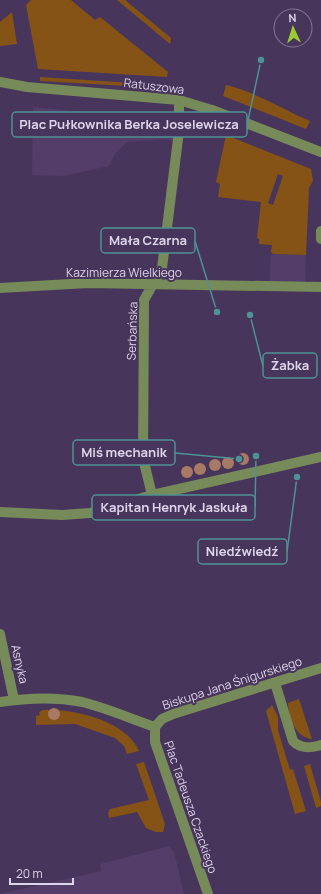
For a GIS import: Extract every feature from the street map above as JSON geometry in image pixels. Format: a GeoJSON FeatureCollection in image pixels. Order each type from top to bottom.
{"type":"FeatureCollection","features":[{"type":"Feature","properties":{"kind":"street","name":"Ratuszowa"},"geometry":{"type":"LineString","coordinates":[[0,82],[27,87],[179,100],[212,110],[321,152]]}},
{"type":"Feature","properties":{"kind":"street","name":"Serbańska"},"geometry":{"type":"LineString","coordinates":[[152,495],[143,458],[144,300],[162,268],[179,131],[179,100]]}},
{"type":"Feature","properties":{"kind":"street"},"geometry":{"type":"LineString","coordinates":[[320,239],[321,232]]}},
{"type":"Feature","properties":{"kind":"street","name":"Kazimierza Wielkiego"},"geometry":{"type":"LineString","coordinates":[[0,288],[88,283],[321,287]]}},
{"type":"Feature","properties":{"kind":"street"},"geometry":{"type":"LineString","coordinates":[[3,512],[62,515],[90,513],[152,495],[321,457]]}},
{"type":"Feature","properties":{"kind":"street","name":"Asnyka"},"geometry":{"type":"LineString","coordinates":[[0,634],[14,700]]}},
{"type":"Feature","properties":{"kind":"street","name":"Biskupa Jana Śnigurskiego"},"geometry":{"type":"LineString","coordinates":[[0,702],[48,699],[82,702],[155,727],[162,720],[173,714],[321,668]]}},
{"type":"Feature","properties":{"kind":"street"},"geometry":{"type":"LineString","coordinates":[[275,682],[293,741],[298,746],[306,748],[321,745]]}},
{"type":"Feature","properties":{"kind":"street","name":"Plac Tadeusza Czackiego"},"geometry":{"type":"LineString","coordinates":[[155,727],[155,742],[208,894]]}},
{"type":"Feature","properties":{"kind":"shaded area"},"geometry":{"type":"Polygon","coordinates":[[[31,0],[71,0],[95,20],[100,17],[168,72],[167,77],[38,69],[26,5],[31,0]]]}},
{"type":"Feature","properties":{"kind":"shaded area"},"geometry":{"type":"Polygon","coordinates":[[[117,0],[125,0],[171,38],[170,44],[117,0]]]}},
{"type":"Feature","properties":{"kind":"shaded area"},"geometry":{"type":"Polygon","coordinates":[[[12,12],[17,44],[0,46],[0,22],[12,12]]]}},
{"type":"Feature","properties":{"kind":"shaded area"},"geometry":{"type":"Polygon","coordinates":[[[40,77],[162,85],[162,88],[40,81],[40,77]]]}},
{"type":"Feature","properties":{"kind":"shaded area"},"geometry":{"type":"Polygon","coordinates":[[[226,85],[258,96],[310,121],[306,129],[223,96],[226,85]]]}},
{"type":"Feature","properties":{"kind":"shaded area"},"geometry":{"type":"Polygon","coordinates":[[[33,107],[180,122],[178,142],[166,139],[127,142],[115,154],[109,166],[64,176],[32,175],[33,107]]]}},
{"type":"Feature","properties":{"kind":"shaded area"},"geometry":{"type":"Polygon","coordinates":[[[226,135],[311,169],[313,181],[309,188],[306,255],[273,254],[271,252],[272,245],[259,244],[259,239],[257,238],[261,202],[218,197],[220,184],[216,182],[226,135]],[[278,174],[268,203],[273,205],[283,176],[278,174]]]}},
{"type":"Feature","properties":{"kind":"shaded area"},"geometry":{"type":"Polygon","coordinates":[[[271,254],[306,255],[305,287],[269,286],[271,254]]]}},
{"type":"Feature","properties":{"kind":"shaded area"},"geometry":{"type":"Polygon","coordinates":[[[229,685],[230,689],[172,707],[172,705],[229,685]]]}},
{"type":"Feature","properties":{"kind":"shaded area"},"geometry":{"type":"Polygon","coordinates":[[[299,699],[312,739],[301,735],[297,731],[290,715],[288,703],[299,699]]]}},
{"type":"Feature","properties":{"kind":"shaded area"},"geometry":{"type":"Polygon","coordinates":[[[272,705],[278,717],[278,730],[290,770],[293,769],[306,811],[295,814],[266,711],[272,705]]]}},
{"type":"Feature","properties":{"kind":"shaded area"},"geometry":{"type":"Polygon","coordinates":[[[43,710],[69,711],[97,718],[111,724],[123,732],[133,741],[139,751],[127,754],[124,746],[115,738],[75,724],[36,725],[36,716],[40,715],[39,712],[43,710]]]}},
{"type":"Feature","properties":{"kind":"shaded area"},"geometry":{"type":"Polygon","coordinates":[[[144,762],[165,824],[163,832],[156,832],[146,828],[137,812],[109,818],[108,813],[110,809],[149,800],[136,764],[144,762]]]}},
{"type":"Feature","properties":{"kind":"shaded area"},"geometry":{"type":"Polygon","coordinates":[[[310,764],[321,802],[321,806],[316,808],[304,766],[310,764]]]}},
{"type":"Feature","properties":{"kind":"shaded area"},"geometry":{"type":"Polygon","coordinates":[[[169,846],[174,852],[184,894],[0,894],[101,871],[100,864],[169,846]]]}},
{"type":"Feature","properties":{"kind":"place","name":"Plac Pułkownika Berka Joselewicza"},"geometry":{"type":"Point","coordinates":[261,60]}},
{"type":"Feature","properties":{"kind":"place","name":"Mała Czarna"},"geometry":{"type":"Point","coordinates":[217,312]}},
{"type":"Feature","properties":{"kind":"place","name":"Żabka"},"geometry":{"type":"Point","coordinates":[250,315]}},
{"type":"Feature","properties":{"kind":"place","name":"Kapitan Henryk Jaskuła"},"geometry":{"type":"Point","coordinates":[256,456]}},
{"type":"Feature","properties":{"kind":"place","name":"Miś mechanik"},"geometry":{"type":"Point","coordinates":[239,459]}},
{"type":"Feature","properties":{"kind":"place","name":"Niedźwiedź"},"geometry":{"type":"Point","coordinates":[297,477]}}]}
